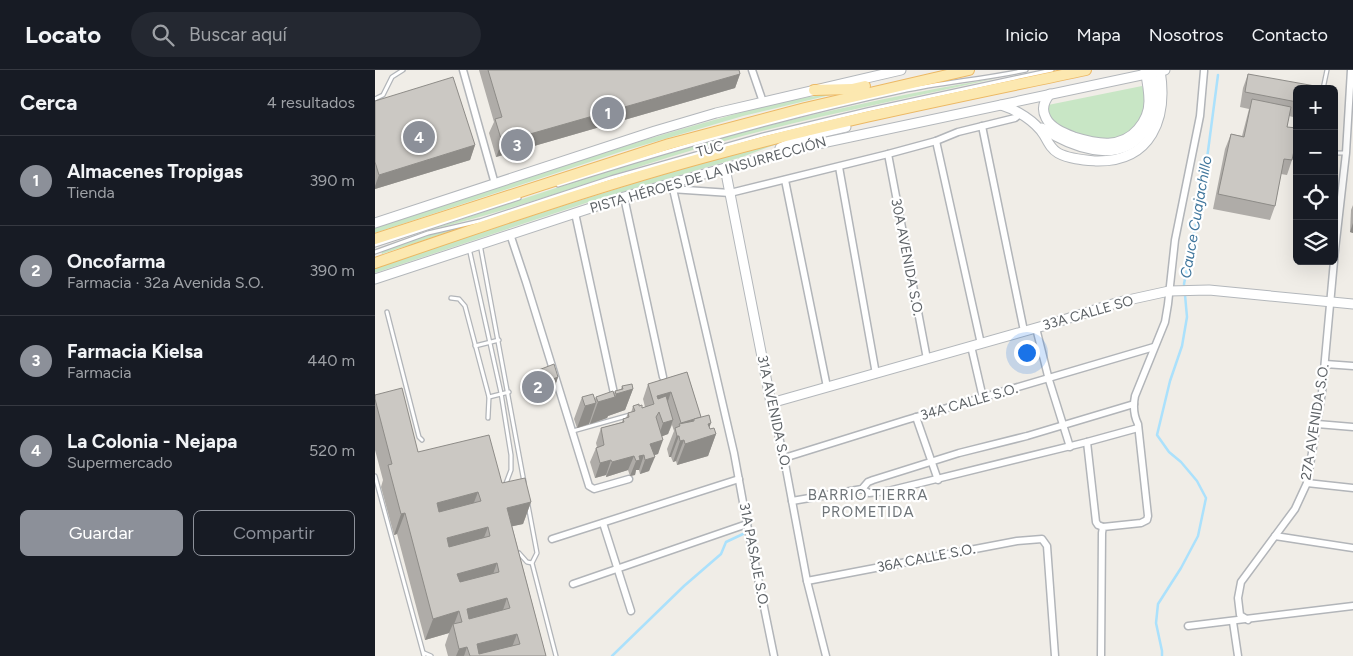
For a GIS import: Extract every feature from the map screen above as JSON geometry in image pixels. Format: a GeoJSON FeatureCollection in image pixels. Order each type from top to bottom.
{"type":"FeatureCollection","features":[{"type":"Feature","properties":{"kind":"main road"},"geometry":{"type":"LineString","coordinates":[[814,90],[852,89],[904,78],[967,70]]}},
{"type":"Feature","properties":{"kind":"main road"},"geometry":{"type":"LineString","coordinates":[[375,239],[669,144],[822,103],[967,70]]}},
{"type":"Feature","properties":{"kind":"main road","name":"PISTA HÉROES DE LA INSURRECCIÓN"},"geometry":{"type":"LineString","coordinates":[[375,263],[674,166],[771,140],[1086,70]]}},
{"type":"Feature","properties":{"kind":"street"},"geometry":{"type":"LineString","coordinates":[[463,70],[495,184]]}},
{"type":"Feature","properties":{"kind":"street"},"geometry":{"type":"LineString","coordinates":[[752,70],[763,102]]}},
{"type":"Feature","properties":{"kind":"street"},"geometry":{"type":"LineString","coordinates":[[375,224],[655,131],[716,113],[901,70]]}},
{"type":"Feature","properties":{"kind":"street","name":"27A AVENIDA S.O."},"geometry":{"type":"LineString","coordinates":[[1338,224],[1346,153],[1351,70]]}},
{"type":"Feature","properties":{"kind":"street"},"geometry":{"type":"LineString","coordinates":[[1050,94],[1043,104],[1046,119],[1051,125],[1064,133],[1097,144],[1114,143],[1129,138],[1140,127],[1147,113],[1154,71]]}},
{"type":"Feature","properties":{"kind":"street"},"geometry":{"type":"LineString","coordinates":[[1000,104],[1013,109],[1054,136],[1079,146],[1113,150],[1130,144],[1148,126],[1152,116],[1155,95],[1154,71]]}},
{"type":"Feature","properties":{"kind":"street"},"geometry":{"type":"LineString","coordinates":[[1033,123],[1044,135],[1052,149],[1060,154],[1072,158],[1099,161],[1120,158],[1136,150],[1148,138],[1158,123],[1163,96],[1154,71]]}},
{"type":"Feature","properties":{"kind":"street","name":"PISTA HÉROES DE LA INSURRECCIÓN"},"geometry":{"type":"LineString","coordinates":[[375,278],[624,197],[753,160],[807,146],[1154,71]]}},
{"type":"Feature","properties":{"kind":"street"},"geometry":{"type":"LineString","coordinates":[[1087,442],[1096,522],[1098,525],[1103,527],[1147,520],[1148,511],[1138,428],[1134,416],[1135,396],[1165,322],[1172,291],[1175,240],[1200,116],[1204,72]]}},
{"type":"Feature","properties":{"kind":"street"},"geometry":{"type":"LineString","coordinates":[[753,160],[811,135],[867,122],[923,105]]}},
{"type":"Feature","properties":{"kind":"street"},"geometry":{"type":"LineString","coordinates":[[658,188],[730,193],[936,141],[982,126],[1015,118],[1020,114]]}},
{"type":"Feature","properties":{"kind":"street"},"geometry":{"type":"LineString","coordinates":[[982,126],[1024,331]]}},
{"type":"Feature","properties":{"kind":"street"},"geometry":{"type":"LineString","coordinates":[[1052,149],[1054,136],[1057,133],[1064,133]]}},
{"type":"Feature","properties":{"kind":"street"},"geometry":{"type":"LineString","coordinates":[[936,141],[981,344]]}},
{"type":"Feature","properties":{"kind":"street","name":"30A AVENIDA S.O."},"geometry":{"type":"LineString","coordinates":[[888,154],[927,359]]}},
{"type":"Feature","properties":{"kind":"street"},"geometry":{"type":"LineString","coordinates":[[839,167],[876,374]]}},
{"type":"Feature","properties":{"kind":"street","name":"31A AVENIDA S.O."},"geometry":{"type":"LineString","coordinates":[[725,168],[807,581],[827,656]]}},
{"type":"Feature","properties":{"kind":"street"},"geometry":{"type":"LineString","coordinates":[[785,180],[827,387]]}},
{"type":"Feature","properties":{"kind":"street","name":"31A PASAJE S.O."},"geometry":{"type":"LineString","coordinates":[[673,189],[734,453],[774,656]]}},
{"type":"Feature","properties":{"kind":"street"},"geometry":{"type":"LineString","coordinates":[[624,197],[663,377]]}},
{"type":"Feature","properties":{"kind":"street"},"geometry":{"type":"LineString","coordinates":[[575,213],[615,398]]}},
{"type":"Feature","properties":{"kind":"street"},"geometry":{"type":"LineString","coordinates":[[510,234],[589,486],[594,489],[629,479]]}},
{"type":"Feature","properties":{"kind":"street","name":"27A AVENIDA S.O."},"geometry":{"type":"LineString","coordinates":[[1247,620],[1240,615],[1239,610],[1238,598],[1241,582],[1295,509],[1307,483],[1325,364],[1334,265]]}},
{"type":"Feature","properties":{"kind":"street","name":"33A CALLE SO"},"geometry":{"type":"LineString","coordinates":[[771,403],[981,344],[1119,302],[1172,291],[1190,289],[1209,290],[1353,304]]}},
{"type":"Feature","properties":{"kind":"street"},"geometry":{"type":"LineString","coordinates":[[1036,328],[1069,447]]}},
{"type":"Feature","properties":{"kind":"street"},"geometry":{"type":"LineString","coordinates":[[971,346],[983,398]]}},
{"type":"Feature","properties":{"kind":"street","name":"34A CALLE S.O."},"geometry":{"type":"LineString","coordinates":[[784,458],[916,417],[1155,348]]}},
{"type":"Feature","properties":{"kind":"street"},"geometry":{"type":"LineString","coordinates":[[1325,364],[1353,366]]}},
{"type":"Feature","properties":{"kind":"street"},"geometry":{"type":"LineString","coordinates":[[862,489],[868,482],[931,461],[1134,404]]}},
{"type":"Feature","properties":{"kind":"street"},"geometry":{"type":"LineString","coordinates":[[916,417],[938,480]]}},
{"type":"Feature","properties":{"kind":"street"},"geometry":{"type":"LineString","coordinates":[[1317,424],[1353,427]]}},
{"type":"Feature","properties":{"kind":"street"},"geometry":{"type":"LineString","coordinates":[[792,501],[862,489],[869,493],[881,492],[938,480],[1138,428]]}},
{"type":"Feature","properties":{"kind":"street"},"geometry":{"type":"LineString","coordinates":[[552,539],[739,479]]}},
{"type":"Feature","properties":{"kind":"street"},"geometry":{"type":"LineString","coordinates":[[1307,483],[1353,488]]}},
{"type":"Feature","properties":{"kind":"street"},"geometry":{"type":"LineString","coordinates":[[603,522],[631,611]]}},
{"type":"Feature","properties":{"kind":"street"},"geometry":{"type":"LineString","coordinates":[[573,584],[747,524]]}},
{"type":"Feature","properties":{"kind":"street"},"geometry":{"type":"LineString","coordinates":[[1101,656],[1103,527]]}},
{"type":"Feature","properties":{"kind":"street"},"geometry":{"type":"LineString","coordinates":[[1275,536],[1353,548]]}},
{"type":"Feature","properties":{"kind":"street","name":"36A CALLE S.O."},"geometry":{"type":"LineString","coordinates":[[807,581],[1017,541],[1042,540],[1046,542],[1047,546],[1055,656]]}},
{"type":"Feature","properties":{"kind":"street"},"geometry":{"type":"LineString","coordinates":[[1188,626],[1353,606]]}},
{"type":"Feature","properties":{"kind":"street"},"geometry":{"type":"LineString","coordinates":[[1233,622],[1238,656]]}},
{"type":"Feature","properties":{"kind":"lane"},"geometry":{"type":"LineString","coordinates":[[375,99],[383,95],[392,78],[403,70]]}},
{"type":"Feature","properties":{"kind":"lane","name":"TUC"},"geometry":{"type":"LineString","coordinates":[[375,245],[621,165],[703,141],[902,91],[1026,70]]}},
{"type":"Feature","properties":{"kind":"lane","name":"TUC"},"geometry":{"type":"LineString","coordinates":[[375,252],[428,233],[480,221],[611,178],[763,135],[867,110],[1052,70]]}},
{"type":"Feature","properties":{"kind":"lane"},"geometry":{"type":"LineString","coordinates":[[1324,85],[1327,70]]}},
{"type":"Feature","properties":{"kind":"lane"},"geometry":{"type":"LineString","coordinates":[[1338,153],[1346,153]]}},
{"type":"Feature","properties":{"kind":"lane"},"geometry":{"type":"LineString","coordinates":[[480,244],[509,392],[525,487]]}},
{"type":"Feature","properties":{"kind":"lane"},"geometry":{"type":"LineString","coordinates":[[469,248],[501,394],[512,464],[504,492]]}},
{"type":"Feature","properties":{"kind":"lane"},"geometry":{"type":"LineString","coordinates":[[451,298],[459,300],[465,306],[489,397],[488,418]]}},
{"type":"Feature","properties":{"kind":"lane"},"geometry":{"type":"LineString","coordinates":[[387,312],[419,437],[422,440]]}},
{"type":"Feature","properties":{"kind":"lane"},"geometry":{"type":"LineString","coordinates":[[475,346],[499,340]]}},
{"type":"Feature","properties":{"kind":"lane"},"geometry":{"type":"LineString","coordinates":[[489,397],[509,392]]}},
{"type":"Feature","properties":{"kind":"lane"},"geometry":{"type":"LineString","coordinates":[[573,431],[637,412]]}},
{"type":"Feature","properties":{"kind":"lane"},"geometry":{"type":"LineString","coordinates":[[375,476],[423,654],[431,656]]}},
{"type":"Feature","properties":{"kind":"lane"},"geometry":{"type":"LineString","coordinates":[[527,496],[537,553],[532,563],[556,656]]}},
{"type":"Feature","properties":{"kind":"lane"},"geometry":{"type":"LineString","coordinates":[[516,546],[519,555],[532,563]]}},
{"type":"Feature","properties":{"kind":"green space"},"geometry":{"type":"Polygon","coordinates":[[[998,78],[807,120],[731,139],[462,222],[429,230],[621,167],[724,137],[880,100],[998,78]]]}},
{"type":"Feature","properties":{"kind":"green space"},"geometry":{"type":"Polygon","coordinates":[[[1142,86],[1145,102],[1141,117],[1134,129],[1125,136],[1101,139],[1074,132],[1052,121],[1048,110],[1048,105],[1142,86]]]}},
{"type":"Feature","properties":{"kind":"green space"},"geometry":{"type":"Polygon","coordinates":[[[834,94],[743,116],[620,152],[375,233],[375,228],[571,163],[689,127],[761,107],[797,99],[834,94]]]}},
{"type":"Feature","properties":{"kind":"green space"},"geometry":{"type":"Polygon","coordinates":[[[777,144],[742,157],[592,201],[375,273],[375,268],[575,202],[676,171],[777,144]]]}},
{"type":"Feature","properties":{"kind":"green space"},"geometry":{"type":"Polygon","coordinates":[[[460,228],[382,254],[381,251],[429,235],[460,228]]]}},
{"type":"Feature","properties":{"kind":"building"},"geometry":{"type":"Polygon","coordinates":[[[488,70],[739,70],[740,74],[502,142],[495,119],[502,117],[488,70]]]}},
{"type":"Feature","properties":{"kind":"building"},"geometry":{"type":"Polygon","coordinates":[[[1248,74],[1309,85],[1293,85],[1293,101],[1245,92],[1248,74]]]}},
{"type":"Feature","properties":{"kind":"building"},"geometry":{"type":"Polygon","coordinates":[[[453,77],[475,145],[379,175],[375,162],[375,101],[453,77]]]}},
{"type":"Feature","properties":{"kind":"building"},"geometry":{"type":"Polygon","coordinates":[[[1252,99],[1291,107],[1287,127],[1293,128],[1293,155],[1292,160],[1284,159],[1275,206],[1218,194],[1231,134],[1244,137],[1252,99]]]}},
{"type":"Feature","properties":{"kind":"building"},"geometry":{"type":"Polygon","coordinates":[[[554,364],[558,377],[530,388],[526,375],[554,364]]]}},
{"type":"Feature","properties":{"kind":"building"},"geometry":{"type":"Polygon","coordinates":[[[687,372],[701,417],[681,423],[671,392],[657,396],[658,399],[666,396],[673,420],[663,423],[659,412],[656,417],[663,440],[650,444],[655,457],[645,460],[644,455],[639,456],[640,460],[636,461],[634,456],[600,463],[596,448],[604,445],[601,428],[624,422],[623,419],[629,417],[628,413],[635,411],[633,406],[639,404],[639,406],[642,405],[642,408],[654,404],[648,384],[687,372]]]}},
{"type":"Feature","properties":{"kind":"building"},"geometry":{"type":"Polygon","coordinates":[[[632,384],[633,389],[616,394],[615,391],[623,389],[622,386],[632,384]]]}},
{"type":"Feature","properties":{"kind":"building"},"geometry":{"type":"Polygon","coordinates":[[[402,388],[418,452],[489,435],[502,483],[525,478],[531,502],[507,508],[546,656],[470,656],[467,647],[459,649],[453,624],[462,622],[459,611],[433,619],[405,513],[401,514],[388,465],[392,464],[375,395],[402,388]],[[478,492],[437,503],[439,512],[481,501],[478,492]],[[488,527],[447,538],[449,547],[490,536],[488,527]],[[497,563],[457,574],[460,582],[499,572],[497,563]],[[507,598],[467,609],[469,619],[510,608],[507,598]],[[517,634],[477,644],[479,654],[520,644],[517,634]]]}},
{"type":"Feature","properties":{"kind":"building"},"geometry":{"type":"Polygon","coordinates":[[[613,391],[615,397],[598,402],[596,397],[613,391]]]}},
{"type":"Feature","properties":{"kind":"building"},"geometry":{"type":"Polygon","coordinates":[[[593,394],[596,403],[585,406],[582,397],[593,394]]]}},
{"type":"Feature","properties":{"kind":"building"},"geometry":{"type":"Polygon","coordinates":[[[709,415],[711,423],[708,424],[710,429],[714,428],[716,434],[685,444],[684,440],[680,441],[675,428],[680,426],[679,424],[709,415]]]}},
{"type":"Feature","properties":{"kind":"waterway","name":"Cauce Cuajachillo"},"geometry":{"type":"LineString","coordinates":[[1162,656],[1156,623],[1158,604],[1181,568],[1198,536],[1206,498],[1197,481],[1181,462],[1169,452],[1157,435],[1170,381],[1182,346],[1187,317],[1184,284],[1203,189],[1218,75]]}},
{"type":"Feature","properties":{"kind":"waterway"},"geometry":{"type":"LineString","coordinates":[[612,656],[684,586],[721,554],[726,542],[743,534]]}},
{"type":"Feature","properties":{"kind":"place","name":"Almacenes Tropigas"},"geometry":{"type":"Point","coordinates":[608,113]}},
{"type":"Feature","properties":{"kind":"place","name":"La Colonia - Nejapa"},"geometry":{"type":"Point","coordinates":[419,137]}},
{"type":"Feature","properties":{"kind":"place","name":"Farmacia Kielsa"},"geometry":{"type":"Point","coordinates":[517,145]}},
{"type":"Feature","properties":{"kind":"place","name":"Oncofarma"},"geometry":{"type":"Point","coordinates":[538,387]}},
{"type":"Feature","properties":{"kind":"district","name":"BARRIO TIERRA PROMETIDA"},"geometry":{"type":"Point","coordinates":[868,504]}}]}
